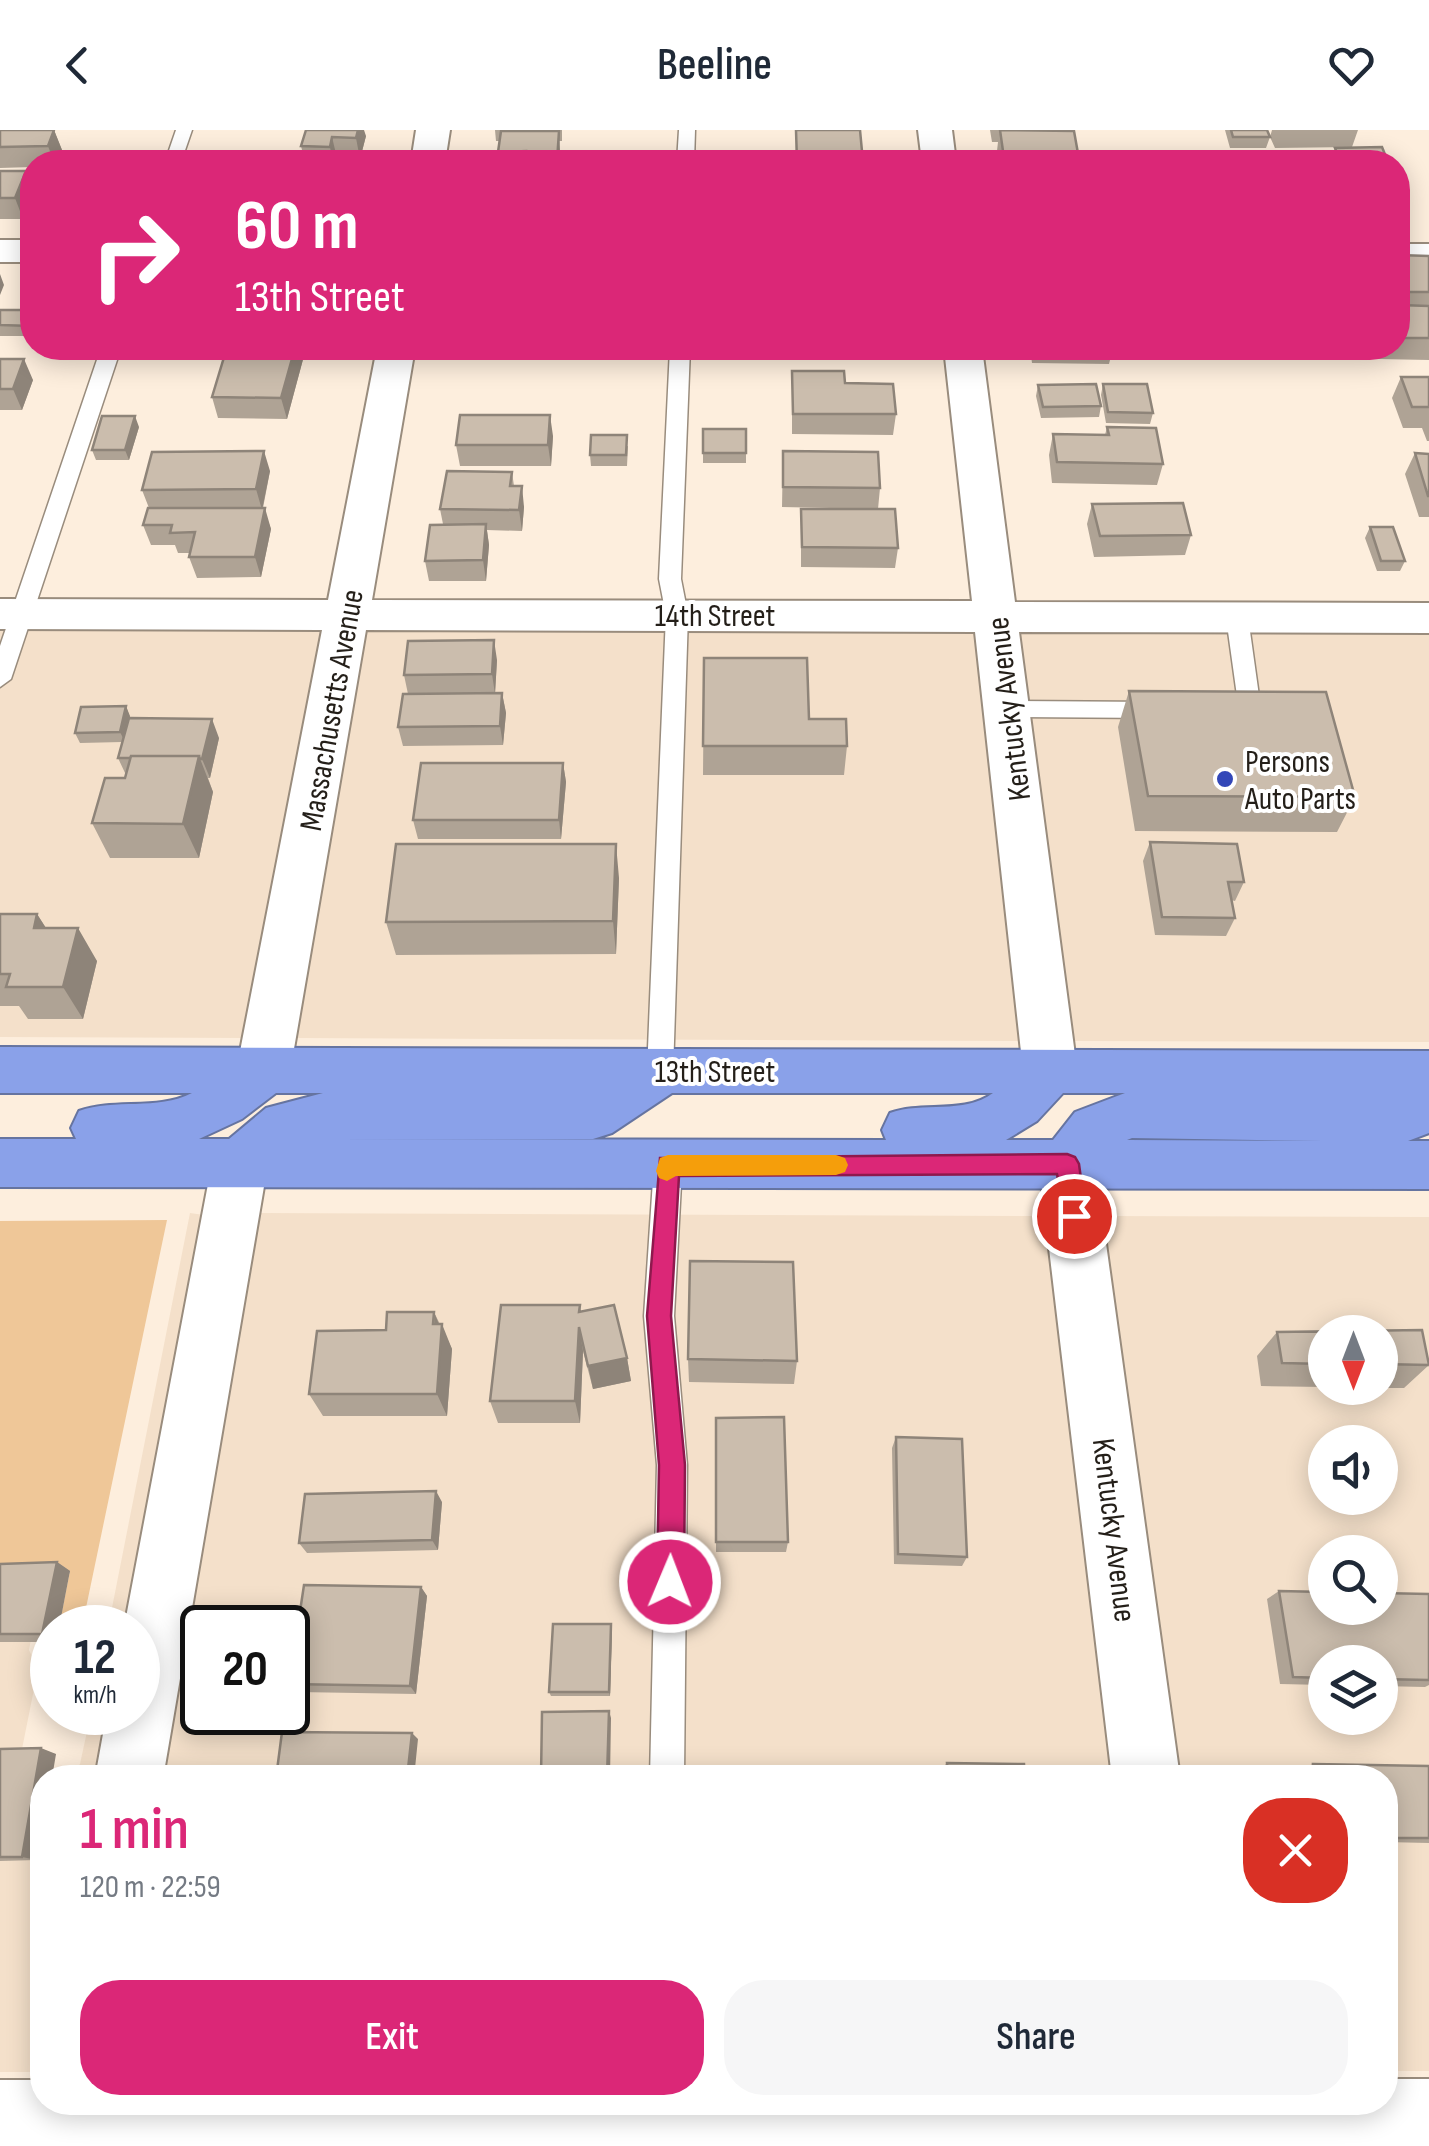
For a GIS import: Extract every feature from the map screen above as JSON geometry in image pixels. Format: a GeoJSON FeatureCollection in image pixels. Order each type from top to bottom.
{"type":"FeatureCollection","features":[{"type":"Feature","properties":{"kind":"highway","name":"13th Street"},"geometry":{"type":"LineString","coordinates":[[0,1070],[1429,1074]]}},
{"type":"Feature","properties":{"kind":"highway"},"geometry":{"type":"LineString","coordinates":[[668,1166],[724,1127],[957,1130],[989,1125],[1020,1106],[1050,1070]]}},
{"type":"Feature","properties":{"kind":"highway"},"geometry":{"type":"LineString","coordinates":[[0,1127],[142,1129],[185,1123],[221,1106],[263,1072]]}},
{"type":"Feature","properties":{"kind":"highway"},"geometry":{"type":"LineString","coordinates":[[240,1163],[285,1125],[336,1114],[593,1116],[660,1072]]}},
{"type":"Feature","properties":{"kind":"highway"},"geometry":{"type":"LineString","coordinates":[[1067,1164],[1094,1129],[1130,1115],[1406,1118],[1429,1110]]}},
{"type":"Feature","properties":{"kind":"highway"},"geometry":{"type":"LineString","coordinates":[[0,1163],[1429,1164]]}},
{"type":"Feature","properties":{"kind":"street","name":"Massachusetts Avenue"},"geometry":{"type":"LineString","coordinates":[[263,1072],[394,360]]}},
{"type":"Feature","properties":{"kind":"street","name":"Kentucky Avenue"},"geometry":{"type":"LineString","coordinates":[[965,360],[1050,1070]]}},
{"type":"Feature","properties":{"kind":"street","name":"14th Street"},"geometry":{"type":"LineString","coordinates":[[10,614],[1429,618]]}},
{"type":"Feature","properties":{"kind":"street"},"geometry":{"type":"LineString","coordinates":[[132,1765],[240,1163]]}},
{"type":"Feature","properties":{"kind":"street","name":"Kentucky Avenue"},"geometry":{"type":"LineString","coordinates":[[1067,1164],[1144,1765]]}},
{"type":"Feature","properties":{"kind":"street"},"geometry":{"type":"LineString","coordinates":[[51,2121],[1190,2122],[1429,2116]]}},
{"type":"Feature","properties":{"kind":"lane"},"geometry":{"type":"LineString","coordinates":[[0,679],[10,614],[106,360]]}},
{"type":"Feature","properties":{"kind":"lane"},"geometry":{"type":"LineString","coordinates":[[660,1072],[678,615],[670,578],[679,360]]}},
{"type":"Feature","properties":{"kind":"lane"},"geometry":{"type":"LineString","coordinates":[[1008,709],[1232,709],[1246,702],[1248,696],[1237,617]]}},
{"type":"Feature","properties":{"kind":"lane"},"geometry":{"type":"LineString","coordinates":[[667,1765],[672,1465],[659,1316],[668,1166]]}},
{"type":"Feature","properties":{"kind":"shaded area"},"geometry":{"type":"Polygon","coordinates":[[[0,630],[326,630],[245,1038],[0,1037],[0,630]]]}},
{"type":"Feature","properties":{"kind":"shaded area"},"geometry":{"type":"Polygon","coordinates":[[[367,631],[978,632],[1022,1041],[294,1038],[367,631]]]}},
{"type":"Feature","properties":{"kind":"shaded area"},"geometry":{"type":"Polygon","coordinates":[[[1020,632],[1429,634],[1429,1042],[1071,1041],[1020,632]]]}},
{"type":"Feature","properties":{"kind":"shaded area"},"geometry":{"type":"Polygon","coordinates":[[[190,1213],[204,1215],[130,1605],[113,1605],[190,1213]]]}},
{"type":"Feature","properties":{"kind":"shaded area"},"geometry":{"type":"Polygon","coordinates":[[[257,1213],[1048,1216],[1113,1765],[163,1765],[180,1666],[180,1735],[310,1735],[310,1605],[190,1605],[257,1213]]]}},
{"type":"Feature","properties":{"kind":"shaded area"},"geometry":{"type":"Polygon","coordinates":[[[1100,1216],[1429,1217],[1429,2071],[1398,2071],[1398,1765],[1176,1765],[1100,1216]]]}},
{"type":"Feature","properties":{"kind":"shaded area"},"geometry":{"type":"Polygon","coordinates":[[[167,1220],[87,1605],[63,1605],[70,1571],[0,1574],[0,1221],[167,1220]]]}},
{"type":"Feature","properties":{"kind":"shaded area"},"geometry":{"type":"Polygon","coordinates":[[[38,1601],[37,1605],[30,1605],[30,1709],[19,1764],[30,1775],[30,2072],[0,2072],[0,1603],[38,1601]]]}},
{"type":"Feature","properties":{"kind":"shaded area"},"geometry":{"type":"Polygon","coordinates":[[[86,1735],[106,1735],[100,1765],[79,1765],[86,1735]]]}},
{"type":"Feature","properties":{"kind":"building"},"geometry":{"type":"Polygon","coordinates":[[[0,130],[54,130],[48,146],[0,147],[0,130]]]}},
{"type":"Feature","properties":{"kind":"building"},"geometry":{"type":"Polygon","coordinates":[[[306,130],[358,130],[356,138],[332,137],[330,147],[301,146],[306,130]]]}},
{"type":"Feature","properties":{"kind":"building"},"geometry":{"type":"Polygon","coordinates":[[[796,130],[860,130],[862,150],[797,150],[796,130]]]}},
{"type":"Feature","properties":{"kind":"building"},"geometry":{"type":"Polygon","coordinates":[[[1000,130],[1074,131],[1077,150],[1003,150],[1000,130]]]}},
{"type":"Feature","properties":{"kind":"building"},"geometry":{"type":"Polygon","coordinates":[[[1231,130],[1267,130],[1270,137],[1233,137],[1231,130]]]}},
{"type":"Feature","properties":{"kind":"building"},"geometry":{"type":"Polygon","coordinates":[[[501,131],[559,131],[558,150],[498,150],[501,131]]]}},
{"type":"Feature","properties":{"kind":"building"},"geometry":{"type":"Polygon","coordinates":[[[1382,147],[1383,150],[1336,150],[1382,147]]]}},
{"type":"Feature","properties":{"kind":"building"},"geometry":{"type":"Polygon","coordinates":[[[0,171],[20,171],[15,198],[0,198],[0,171]]]}},
{"type":"Feature","properties":{"kind":"building"},"geometry":{"type":"Polygon","coordinates":[[[1410,255],[1429,256],[1429,292],[1410,292],[1410,255]]]}},
{"type":"Feature","properties":{"kind":"building"},"geometry":{"type":"Polygon","coordinates":[[[1410,305],[1429,306],[1429,338],[1410,338],[1410,305]]]}},
{"type":"Feature","properties":{"kind":"building"},"geometry":{"type":"Polygon","coordinates":[[[0,310],[20,310],[20,326],[0,325],[0,310]]]}},
{"type":"Feature","properties":{"kind":"building"},"geometry":{"type":"Polygon","coordinates":[[[0,359],[24,360],[13,389],[0,389],[0,359]]]}},
{"type":"Feature","properties":{"kind":"building"},"geometry":{"type":"Polygon","coordinates":[[[223,360],[292,360],[281,398],[212,397],[223,360]]]}},
{"type":"Feature","properties":{"kind":"building"},"geometry":{"type":"Polygon","coordinates":[[[792,371],[844,371],[845,383],[893,384],[896,414],[793,414],[792,371]]]}},
{"type":"Feature","properties":{"kind":"building"},"geometry":{"type":"Polygon","coordinates":[[[1401,377],[1429,377],[1429,407],[1412,407],[1401,377]]]}},
{"type":"Feature","properties":{"kind":"building"},"geometry":{"type":"Polygon","coordinates":[[[1096,384],[1101,406],[1043,407],[1038,385],[1096,384]]]}},
{"type":"Feature","properties":{"kind":"building"},"geometry":{"type":"Polygon","coordinates":[[[1103,384],[1147,384],[1153,413],[1108,412],[1103,384]]]}},
{"type":"Feature","properties":{"kind":"building"},"geometry":{"type":"Polygon","coordinates":[[[460,415],[550,415],[548,445],[456,445],[460,415]]]}},
{"type":"Feature","properties":{"kind":"building"},"geometry":{"type":"Polygon","coordinates":[[[102,416],[135,416],[125,450],[92,450],[102,416]]]}},
{"type":"Feature","properties":{"kind":"building"},"geometry":{"type":"Polygon","coordinates":[[[1107,427],[1156,428],[1163,464],[1057,462],[1053,434],[1109,435],[1107,427]]]}},
{"type":"Feature","properties":{"kind":"building"},"geometry":{"type":"Polygon","coordinates":[[[703,429],[746,429],[746,453],[703,453],[703,429]]]}},
{"type":"Feature","properties":{"kind":"building"},"geometry":{"type":"Polygon","coordinates":[[[591,435],[627,435],[626,455],[590,455],[591,435]]]}},
{"type":"Feature","properties":{"kind":"building"},"geometry":{"type":"Polygon","coordinates":[[[264,451],[256,489],[142,490],[152,452],[264,451]]]}},
{"type":"Feature","properties":{"kind":"building"},"geometry":{"type":"Polygon","coordinates":[[[783,451],[878,452],[880,488],[783,487],[783,451]]]}},
{"type":"Feature","properties":{"kind":"building"},"geometry":{"type":"Polygon","coordinates":[[[1415,453],[1429,454],[1429,496],[1428,496],[1415,453]]]}},
{"type":"Feature","properties":{"kind":"building"},"geometry":{"type":"Polygon","coordinates":[[[447,471],[512,472],[510,486],[522,486],[519,510],[440,509],[447,471]]]}},
{"type":"Feature","properties":{"kind":"building"},"geometry":{"type":"Polygon","coordinates":[[[1183,503],[1191,535],[1100,536],[1092,504],[1183,503]]]}},
{"type":"Feature","properties":{"kind":"building"},"geometry":{"type":"Polygon","coordinates":[[[148,508],[265,508],[255,557],[189,557],[195,532],[170,533],[172,525],[143,525],[148,508]]]}},
{"type":"Feature","properties":{"kind":"building"},"geometry":{"type":"Polygon","coordinates":[[[801,509],[895,509],[898,548],[802,547],[801,509]]]}},
{"type":"Feature","properties":{"kind":"building"},"geometry":{"type":"Polygon","coordinates":[[[486,524],[483,560],[425,561],[430,525],[486,524]]]}},
{"type":"Feature","properties":{"kind":"building"},"geometry":{"type":"Polygon","coordinates":[[[1370,527],[1393,527],[1405,561],[1381,561],[1370,527]]]}},
{"type":"Feature","properties":{"kind":"building"},"geometry":{"type":"Polygon","coordinates":[[[494,640],[492,674],[404,675],[408,641],[494,640]]]}},
{"type":"Feature","properties":{"kind":"building"},"geometry":{"type":"Polygon","coordinates":[[[704,658],[807,658],[809,719],[846,719],[847,746],[703,746],[704,658]]]}},
{"type":"Feature","properties":{"kind":"building"},"geometry":{"type":"Polygon","coordinates":[[[1129,691],[1326,692],[1355,797],[1148,796],[1129,691]]]}},
{"type":"Feature","properties":{"kind":"building"},"geometry":{"type":"Polygon","coordinates":[[[502,693],[500,726],[398,727],[403,694],[502,693]]]}},
{"type":"Feature","properties":{"kind":"building"},"geometry":{"type":"Polygon","coordinates":[[[126,706],[120,732],[75,733],[81,707],[126,706]]]}},
{"type":"Feature","properties":{"kind":"building"},"geometry":{"type":"Polygon","coordinates":[[[129,718],[212,719],[202,759],[118,758],[129,718]]]}},
{"type":"Feature","properties":{"kind":"building"},"geometry":{"type":"Polygon","coordinates":[[[131,756],[199,756],[183,824],[92,823],[105,778],[125,778],[131,756]]]}},
{"type":"Feature","properties":{"kind":"building"},"geometry":{"type":"Polygon","coordinates":[[[421,763],[563,763],[559,820],[413,820],[421,763]]]}},
{"type":"Feature","properties":{"kind":"building"},"geometry":{"type":"Polygon","coordinates":[[[1150,842],[1237,844],[1244,882],[1228,882],[1235,918],[1162,917],[1150,842]]]}},
{"type":"Feature","properties":{"kind":"building"},"geometry":{"type":"Polygon","coordinates":[[[396,844],[616,844],[613,921],[386,922],[396,844]]]}},
{"type":"Feature","properties":{"kind":"building"},"geometry":{"type":"Polygon","coordinates":[[[0,914],[37,914],[34,928],[78,928],[63,987],[6,987],[10,974],[0,974],[0,914]]]}},
{"type":"Feature","properties":{"kind":"building"},"geometry":{"type":"Polygon","coordinates":[[[690,1261],[793,1262],[797,1361],[688,1359],[690,1261]]]}},
{"type":"Feature","properties":{"kind":"building"},"geometry":{"type":"Polygon","coordinates":[[[501,1305],[580,1305],[579,1312],[614,1305],[627,1358],[588,1366],[579,1327],[575,1401],[490,1401],[501,1305]]]}},
{"type":"Feature","properties":{"kind":"building"},"geometry":{"type":"Polygon","coordinates":[[[387,1312],[434,1312],[433,1324],[442,1324],[437,1394],[309,1394],[317,1331],[386,1330],[387,1312]]]}},
{"type":"Feature","properties":{"kind":"building"},"geometry":{"type":"Polygon","coordinates":[[[1398,1330],[1422,1330],[1429,1365],[1398,1364],[1398,1330]]]}},
{"type":"Feature","properties":{"kind":"building"},"geometry":{"type":"Polygon","coordinates":[[[1277,1332],[1308,1332],[1308,1364],[1282,1363],[1277,1332]]]}},
{"type":"Feature","properties":{"kind":"building"},"geometry":{"type":"Polygon","coordinates":[[[784,1417],[788,1542],[716,1542],[716,1418],[784,1417]]]}},
{"type":"Feature","properties":{"kind":"building"},"geometry":{"type":"Polygon","coordinates":[[[896,1437],[962,1439],[967,1557],[898,1554],[896,1437]]]}},
{"type":"Feature","properties":{"kind":"building"},"geometry":{"type":"Polygon","coordinates":[[[436,1491],[432,1540],[299,1543],[305,1494],[436,1491]]]}},
{"type":"Feature","properties":{"kind":"building"},"geometry":{"type":"Polygon","coordinates":[[[57,1562],[48,1605],[30,1605],[30,1634],[0,1634],[0,1564],[57,1562]]]}},
{"type":"Feature","properties":{"kind":"building"},"geometry":{"type":"Polygon","coordinates":[[[304,1585],[421,1587],[410,1686],[310,1684],[310,1605],[301,1605],[304,1585]]]}},
{"type":"Feature","properties":{"kind":"building"},"geometry":{"type":"Polygon","coordinates":[[[1279,1591],[1308,1592],[1308,1625],[1398,1625],[1398,1593],[1429,1594],[1429,1680],[1398,1679],[1398,1645],[1308,1645],[1308,1677],[1293,1677],[1279,1591]]]}},
{"type":"Feature","properties":{"kind":"building"},"geometry":{"type":"Polygon","coordinates":[[[553,1624],[611,1624],[609,1692],[549,1692],[553,1624]]]}},
{"type":"Feature","properties":{"kind":"building"},"geometry":{"type":"Polygon","coordinates":[[[609,1711],[607,1765],[541,1765],[542,1712],[609,1711]]]}},
{"type":"Feature","properties":{"kind":"building"},"geometry":{"type":"Polygon","coordinates":[[[310,1732],[412,1733],[408,1765],[278,1765],[282,1735],[310,1732]]]}},
{"type":"Feature","properties":{"kind":"building"},"geometry":{"type":"Polygon","coordinates":[[[41,1748],[38,1765],[30,1765],[30,1811],[22,1857],[0,1857],[0,1749],[41,1748]]]}},
{"type":"Feature","properties":{"kind":"building"},"geometry":{"type":"Polygon","coordinates":[[[947,1763],[1024,1765],[947,1765],[947,1763]]]}},
{"type":"Feature","properties":{"kind":"building"},"geometry":{"type":"Polygon","coordinates":[[[1398,1765],[1429,1766],[1429,1838],[1398,1838],[1398,1765]]]}},
{"type":"Feature","properties":{"kind":"slow traffic"},"geometry":{"type":"LineString","coordinates":[[667,1171],[668,1166],[836,1165]]}},
{"type":"Feature","properties":{"kind":"place","name":"Persons Auto Parts"},"geometry":{"type":"Point","coordinates":[1225,779]}},
{"type":"Feature","properties":{"kind":"route"},"geometry":{"type":"LineString","coordinates":[[670,1582],[672,1465],[659,1316],[668,1166],[1067,1164],[1074,1216]]}}]}
